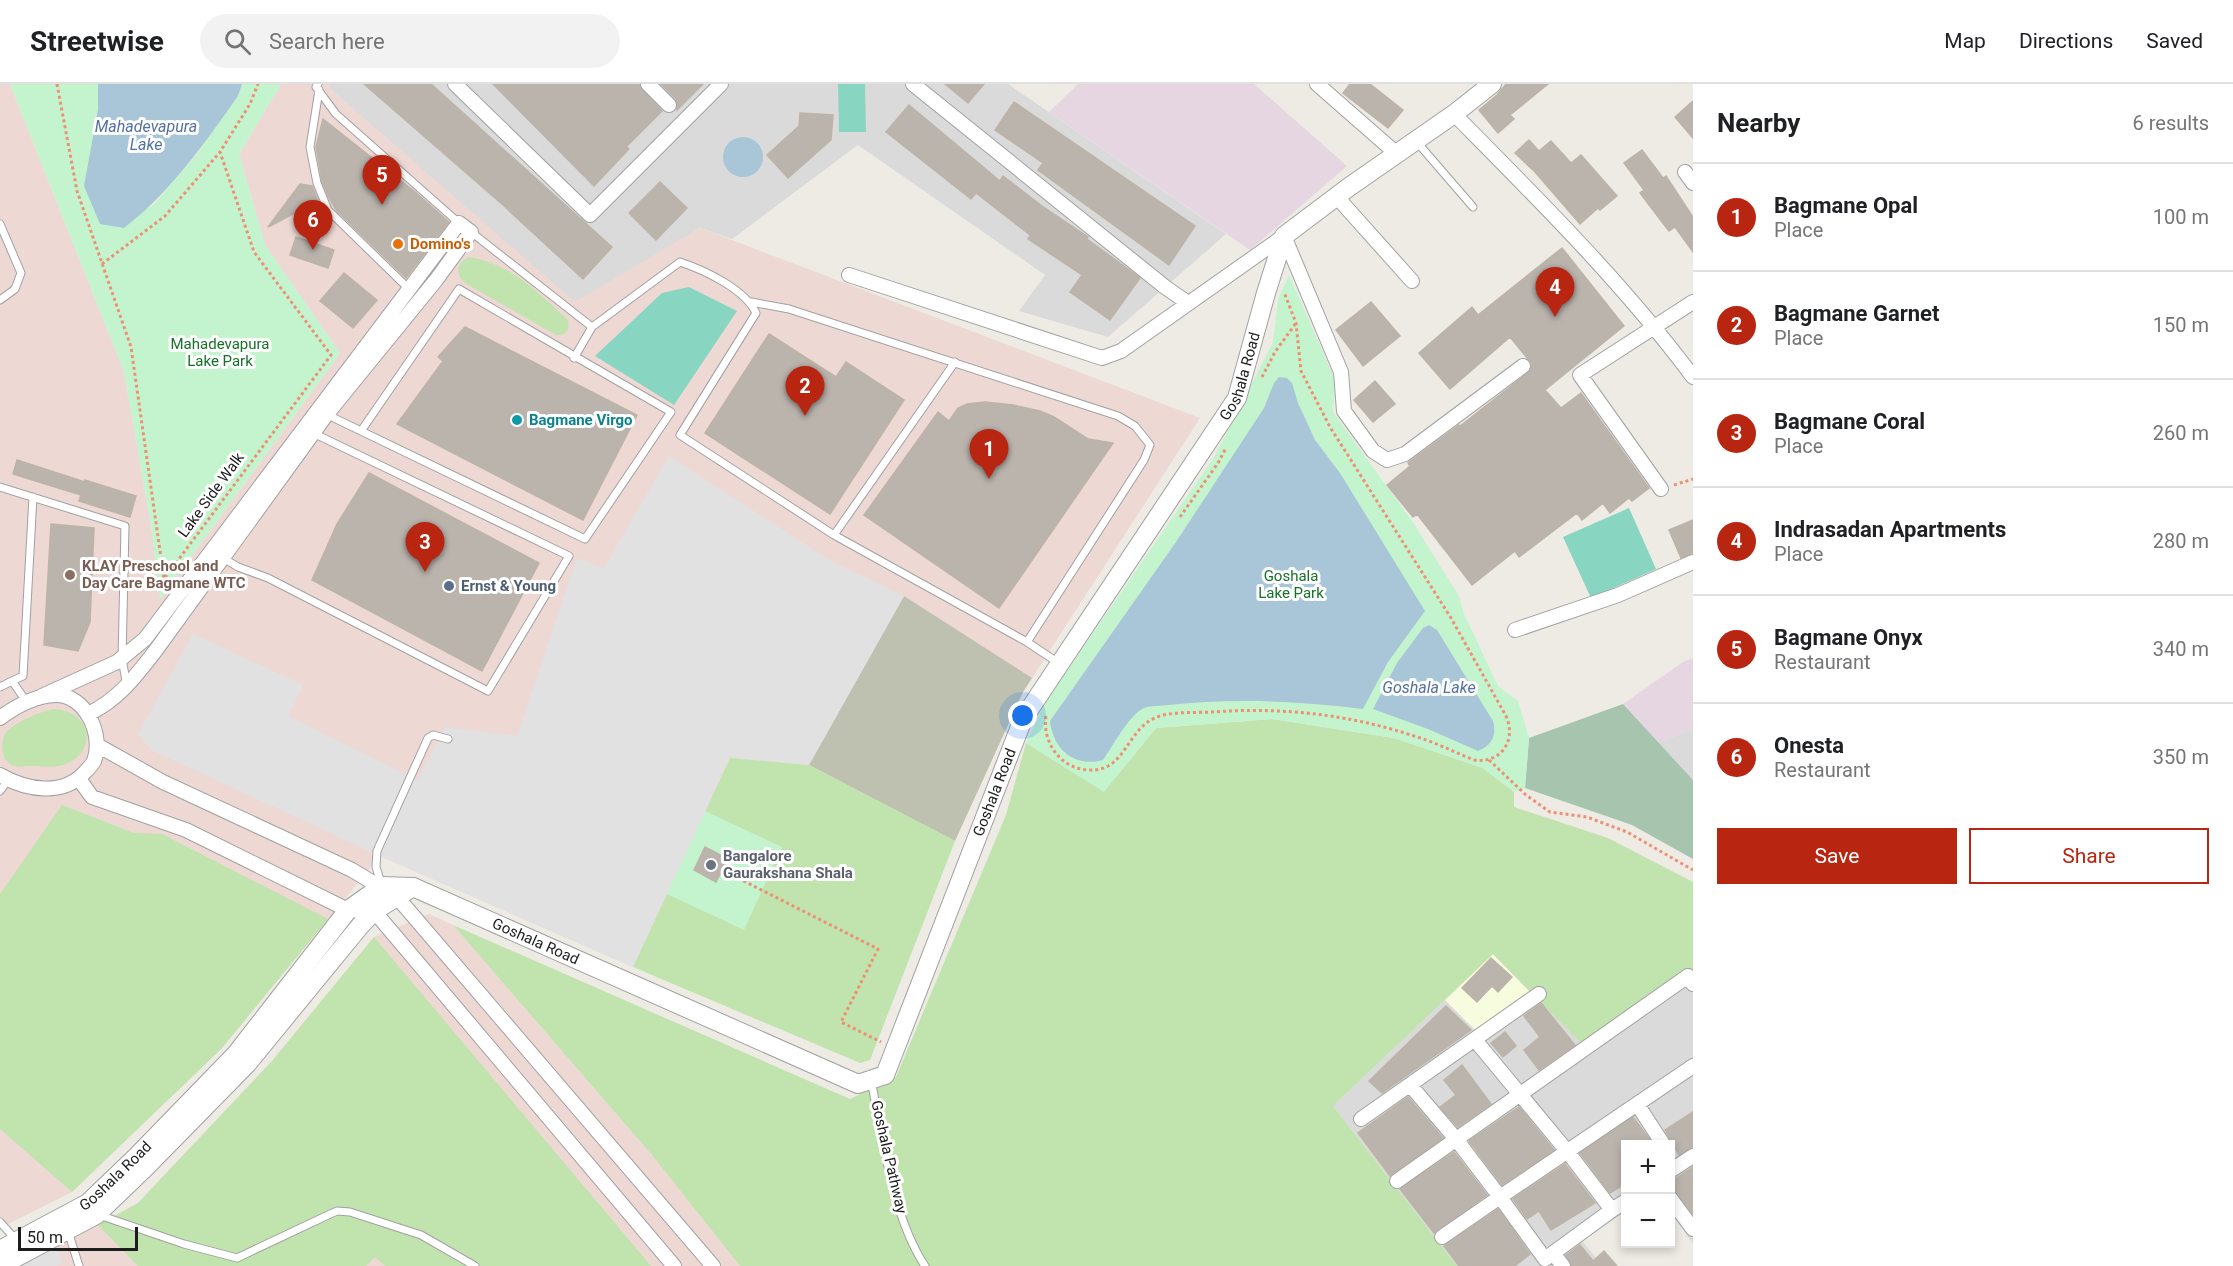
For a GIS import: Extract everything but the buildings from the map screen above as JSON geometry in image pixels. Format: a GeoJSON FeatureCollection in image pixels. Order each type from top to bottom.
{"type":"FeatureCollection","features":[{"type":"Feature","properties":{"kind":"street"},"geometry":{"type":"LineString","coordinates":[[455,84],[590,215],[721,84]]}},
{"type":"Feature","properties":{"kind":"street"},"geometry":{"type":"LineString","coordinates":[[648,84],[669,105]]}},
{"type":"Feature","properties":{"kind":"street"},"geometry":{"type":"LineString","coordinates":[[913,84],[1156,280],[1188,303]]}},
{"type":"Feature","properties":{"kind":"street"},"geometry":{"type":"LineString","coordinates":[[1317,84],[1397,154]]}},
{"type":"Feature","properties":{"kind":"street"},"geometry":{"type":"LineString","coordinates":[[849,275],[1102,358],[1121,351],[1284,236],[1336,196],[1454,114],[1484,86]]}},
{"type":"Feature","properties":{"kind":"street"},"geometry":{"type":"LineString","coordinates":[[1454,114],[1565,226],[1656,327],[1693,377]]}},
{"type":"Feature","properties":{"kind":"street"},"geometry":{"type":"LineString","coordinates":[[1336,196],[1412,281]]}},
{"type":"Feature","properties":{"kind":"street"},"geometry":{"type":"LineString","coordinates":[[0,718],[26,701],[69,686],[122,659],[145,639],[459,223],[471,232],[436,280],[327,414],[128,686],[103,707],[88,714]]}},
{"type":"Feature","properties":{"kind":"street"},"geometry":{"type":"LineString","coordinates":[[1284,236],[1341,372],[1344,411],[1373,451],[1387,460],[1405,454],[1523,366]]}},
{"type":"Feature","properties":{"kind":"street","name":"Goshala Road"},"geometry":{"type":"LineString","coordinates":[[92,1209],[136,1157],[236,1054],[348,910],[382,886],[405,892],[858,1084],[885,1075],[1023,719],[1237,398],[1284,236]]}},
{"type":"Feature","properties":{"kind":"street"},"geometry":{"type":"LineString","coordinates":[[1661,489],[1580,375],[1693,302]]}},
{"type":"Feature","properties":{"kind":"street"},"geometry":{"type":"LineString","coordinates":[[1515,630],[1618,595],[1693,562]]}},
{"type":"Feature","properties":{"kind":"street"},"geometry":{"type":"LineString","coordinates":[[3,782],[51,790],[79,779],[93,763],[97,746],[95,730],[88,714],[75,702],[58,694],[42,696]]}},
{"type":"Feature","properties":{"kind":"street"},"geometry":{"type":"LineString","coordinates":[[97,746],[163,782],[382,886]]}},
{"type":"Feature","properties":{"kind":"street"},"geometry":{"type":"LineString","coordinates":[[79,779],[92,797],[186,830],[348,910],[374,911],[674,1266]]}},
{"type":"Feature","properties":{"kind":"street"},"geometry":{"type":"LineString","coordinates":[[405,892],[712,1266]]}},
{"type":"Feature","properties":{"kind":"street","name":"Goshala Road"},"geometry":{"type":"LineString","coordinates":[[0,1266],[64,1224],[92,1209],[146,1167],[247,1064],[374,911],[405,892]]}},
{"type":"Feature","properties":{"kind":"street"},"geometry":{"type":"LineString","coordinates":[[1397,1181],[1688,976],[1693,984]]}},
{"type":"Feature","properties":{"kind":"street"},"geometry":{"type":"LineString","coordinates":[[1361,1119],[1539,994]]}},
{"type":"Feature","properties":{"kind":"street"},"geometry":{"type":"LineString","coordinates":[[1475,1040],[1567,1151],[1612,1210]]}},
{"type":"Feature","properties":{"kind":"street"},"geometry":{"type":"LineString","coordinates":[[1442,1236],[1693,1066]]}},
{"type":"Feature","properties":{"kind":"street"},"geometry":{"type":"LineString","coordinates":[[1410,1085],[1456,1139],[1545,1260],[1563,1266]]}},
{"type":"Feature","properties":{"kind":"street"},"geometry":{"type":"LineString","coordinates":[[1637,1104],[1660,1140]]}},
{"type":"Feature","properties":{"kind":"street"},"geometry":{"type":"LineString","coordinates":[[1675,1164],[1693,1156]]}},
{"type":"Feature","properties":{"kind":"street"},"geometry":{"type":"LineString","coordinates":[[1545,1260],[1621,1204]]}},
{"type":"Feature","properties":{"kind":"street"},"geometry":{"type":"LineString","coordinates":[[1675,1204],[1693,1229]]}},
{"type":"Feature","properties":{"kind":"street","name":"Goshala Road"},"geometry":{"type":"LineString","coordinates":[[0,1250],[17,1241],[64,1224]]}},
{"type":"Feature","properties":{"kind":"lane"},"geometry":{"type":"LineString","coordinates":[[318,87],[336,114],[459,223]]}},
{"type":"Feature","properties":{"kind":"lane"},"geometry":{"type":"LineString","coordinates":[[318,87],[310,147],[317,183],[328,210],[409,289]]}},
{"type":"Feature","properties":{"kind":"lane"},"geometry":{"type":"LineString","coordinates":[[1416,141],[1473,207]]}},
{"type":"Feature","properties":{"kind":"lane"},"geometry":{"type":"LineString","coordinates":[[0,224],[21,273],[15,289],[0,300]]}},
{"type":"Feature","properties":{"kind":"lane"},"geometry":{"type":"LineString","coordinates":[[471,232],[592,327]]}},
{"type":"Feature","properties":{"kind":"lane"},"geometry":{"type":"LineString","coordinates":[[574,358],[592,327],[680,262],[711,275],[751,302],[789,309],[955,362],[1118,416],[1135,426],[1150,445],[1144,460],[1027,642]]}},
{"type":"Feature","properties":{"kind":"lane"},"geometry":{"type":"LineString","coordinates":[[327,414],[585,539],[671,412],[574,358],[459,289],[361,430]]}},
{"type":"Feature","properties":{"kind":"lane"},"geometry":{"type":"LineString","coordinates":[[751,302],[756,313],[680,435],[834,535],[1027,642],[1059,664]]}},
{"type":"Feature","properties":{"kind":"lane"},"geometry":{"type":"LineString","coordinates":[[834,535],[955,362]]}},
{"type":"Feature","properties":{"kind":"lane"},"geometry":{"type":"LineString","coordinates":[[222,558],[238,567],[268,578],[488,691],[569,555],[313,433]]}},
{"type":"Feature","properties":{"kind":"lane"},"geometry":{"type":"LineString","coordinates":[[0,487],[125,525],[122,659],[128,686]]}},
{"type":"Feature","properties":{"kind":"lane"},"geometry":{"type":"LineString","coordinates":[[0,687],[23,676],[33,498]]}},
{"type":"Feature","properties":{"kind":"lane"},"geometry":{"type":"LineString","coordinates":[[12,681],[26,701]]}},
{"type":"Feature","properties":{"kind":"lane"},"geometry":{"type":"LineString","coordinates":[[382,886],[376,867],[377,851],[428,738],[433,735],[448,739]]}},
{"type":"Feature","properties":{"kind":"lane","name":"Goshala Pathway"},"geometry":{"type":"LineString","coordinates":[[871,1080],[888,1169],[907,1229],[925,1266]]}},
{"type":"Feature","properties":{"kind":"lane"},"geometry":{"type":"LineString","coordinates":[[92,1209],[184,1244],[237,1258],[337,1211],[350,1212],[421,1235],[475,1266]]}},
{"type":"Feature","properties":{"kind":"lane"},"geometry":{"type":"LineString","coordinates":[[0,1222],[17,1241]]}},
{"type":"Feature","properties":{"kind":"lane"},"geometry":{"type":"LineString","coordinates":[[64,1224],[79,1266]]}},
{"type":"Feature","properties":{"kind":"path","name":"Lake Side Walk"},"geometry":{"type":"LineString","coordinates":[[57,84],[77,191],[131,347],[164,579],[331,355],[254,252],[220,152]]}},
{"type":"Feature","properties":{"kind":"path"},"geometry":{"type":"LineString","coordinates":[[102,264],[165,216],[220,152],[250,104],[258,84]]}},
{"type":"Feature","properties":{"kind":"path"},"geometry":{"type":"LineString","coordinates":[[1047,714],[1046,731],[1057,755],[1072,766],[1089,770],[1106,768],[1114,764],[1141,727],[1158,717],[1239,710],[1303,711],[1354,719],[1417,736],[1474,760],[1488,760],[1501,753],[1506,747],[1511,731],[1509,723],[1451,618],[1330,427],[1301,370],[1296,323],[1275,352],[1259,382]]}},
{"type":"Feature","properties":{"kind":"path"},"geometry":{"type":"LineString","coordinates":[[1178,520],[1218,463],[1228,443]]}},
{"type":"Feature","properties":{"kind":"path"},"geometry":{"type":"LineString","coordinates":[[1661,489],[1693,479]]}},
{"type":"Feature","properties":{"kind":"path"},"geometry":{"type":"LineString","coordinates":[[1488,760],[1526,795],[1550,812],[1587,817],[1627,832],[1693,870]]}},
{"type":"Feature","properties":{"kind":"path"},"geometry":{"type":"LineString","coordinates":[[722,870],[878,949],[841,1022],[895,1049]]}},
{"type":"Feature","properties":{"kind":"shaded area"},"geometry":{"type":"Polygon","coordinates":[[[0,84],[10,84],[124,372],[161,598],[340,353],[265,245],[239,154],[281,84],[332,84],[329,88],[575,302],[700,228],[1200,418],[1023,692],[955,841],[809,765],[730,758],[633,967],[380,856],[222,1048],[72,1192],[0,1228],[0,84]]]}},
{"type":"Feature","properties":{"kind":"shaded area"},"geometry":{"type":"Polygon","coordinates":[[[332,84],[1008,84],[1226,234],[1108,337],[1019,311],[1045,275],[858,145],[732,239],[700,228],[575,303],[329,88],[332,84]]]}},
{"type":"Feature","properties":{"kind":"shaded area"},"geometry":{"type":"Polygon","coordinates":[[[1078,84],[1254,84],[1347,166],[1250,250],[1049,112],[1078,84]]]}},
{"type":"Feature","properties":{"kind":"shaded area"},"geometry":{"type":"Polygon","coordinates":[[[669,456],[831,561],[904,596],[809,765],[730,758],[633,967],[380,856],[151,750],[138,734],[193,634],[303,685],[288,716],[418,780],[445,727],[517,736],[577,558],[604,568],[669,456]]]}},
{"type":"Feature","properties":{"kind":"shaded area"},"geometry":{"type":"Polygon","coordinates":[[[904,596],[1032,678],[1023,692],[955,841],[809,765],[904,596]]]}},
{"type":"Feature","properties":{"kind":"shaded area"},"geometry":{"type":"Polygon","coordinates":[[[1693,658],[1693,728],[1659,743],[1623,704],[1683,662],[1693,658]]]}},
{"type":"Feature","properties":{"kind":"shaded area"},"geometry":{"type":"Polygon","coordinates":[[[1623,704],[1693,780],[1693,859],[1632,825],[1525,788],[1529,738],[1623,704]]]}},
{"type":"Feature","properties":{"kind":"shaded area"},"geometry":{"type":"Polygon","coordinates":[[[1693,728],[1693,780],[1659,743],[1693,728]]]}},
{"type":"Feature","properties":{"kind":"shaded area"},"geometry":{"type":"Polygon","coordinates":[[[429,914],[453,925],[651,1154],[740,1266],[22,1266],[138,1203],[272,1061],[374,937],[429,914]]]}},
{"type":"Feature","properties":{"kind":"shaded area"},"geometry":{"type":"Polygon","coordinates":[[[1493,954],[1581,1042],[1693,968],[1693,1244],[1675,1219],[1675,1140],[1621,1140],[1621,1215],[1582,1241],[1603,1266],[1457,1266],[1333,1106],[1493,954]]]}},
{"type":"Feature","properties":{"kind":"shaded area"},"geometry":{"type":"Polygon","coordinates":[[[1493,954],[1530,992],[1476,1031],[1445,1000],[1493,954]]]}},
{"type":"Feature","properties":{"kind":"shaded area"},"geometry":{"type":"Polygon","coordinates":[[[56,1248],[63,1262],[55,1266],[22,1266],[56,1248]]]}},
{"type":"Feature","properties":{"kind":"green space","name":"Mahadevapura Lake Park"},"geometry":{"type":"Polygon","coordinates":[[[10,84],[98,84],[98,109],[135,219],[154,204],[193,159],[238,96],[242,84],[281,84],[239,154],[265,245],[340,353],[160,599],[151,526],[124,372],[10,84]]]}},
{"type":"Feature","properties":{"kind":"green space"},"geometry":{"type":"Polygon","coordinates":[[[838,84],[865,84],[866,132],[839,132],[838,84]]]}},
{"type":"Feature","properties":{"kind":"green space"},"geometry":{"type":"Polygon","coordinates":[[[469,257],[498,266],[522,280],[567,319],[569,325],[567,331],[556,335],[465,283],[458,269],[461,262],[469,257]]]}},
{"type":"Feature","properties":{"kind":"green space","name":"Goshala Lake Park"},"geometry":{"type":"Polygon","coordinates":[[[1289,275],[1335,380],[1333,412],[1414,524],[1459,596],[1464,614],[1498,686],[1518,701],[1529,738],[1525,788],[1514,792],[1483,768],[1394,738],[1272,719],[1156,728],[1104,792],[1026,743],[1045,703],[1214,457],[1273,342],[1278,299],[1289,275]]]}},
{"type":"Feature","properties":{"kind":"green space"},"geometry":{"type":"Polygon","coordinates":[[[689,287],[737,311],[674,405],[595,356],[662,293],[689,287]]]}},
{"type":"Feature","properties":{"kind":"green space"},"geometry":{"type":"Polygon","coordinates":[[[1629,508],[1656,569],[1591,598],[1563,537],[1629,508]]]}},
{"type":"Feature","properties":{"kind":"green space"},"geometry":{"type":"Polygon","coordinates":[[[53,709],[66,711],[76,716],[83,724],[86,742],[82,751],[75,759],[59,766],[19,767],[8,762],[2,750],[3,739],[7,731],[29,717],[53,709]]]}},
{"type":"Feature","properties":{"kind":"green space"},"geometry":{"type":"Polygon","coordinates":[[[1272,719],[1394,738],[1483,768],[1514,792],[1514,807],[1608,838],[1693,882],[1693,968],[1581,1043],[1493,954],[1333,1106],[1457,1266],[740,1266],[651,1154],[453,925],[850,1099],[896,1077],[1006,815],[1026,743],[1104,791],[1156,728],[1272,719]]]}},
{"type":"Feature","properties":{"kind":"green space"},"geometry":{"type":"Polygon","coordinates":[[[730,757],[809,765],[955,841],[870,1060],[860,1063],[633,967],[730,757]]]}},
{"type":"Feature","properties":{"kind":"green space"},"geometry":{"type":"Polygon","coordinates":[[[62,805],[134,833],[162,834],[328,919],[222,1048],[72,1192],[0,1129],[0,894],[62,805]]]}},
{"type":"Feature","properties":{"kind":"green space"},"geometry":{"type":"Polygon","coordinates":[[[705,811],[782,847],[744,930],[667,894],[705,811]]]}},
{"type":"Feature","properties":{"kind":"green space"},"geometry":{"type":"Polygon","coordinates":[[[374,937],[651,1266],[385,1266],[375,1257],[366,1266],[138,1266],[98,1225],[138,1203],[272,1061],[374,937]]]}},
{"type":"Feature","properties":{"kind":"water","name":"Mahadevapura Lake"},"geometry":{"type":"Polygon","coordinates":[[[98,84],[242,84],[238,96],[186,166],[157,199],[124,228],[100,224],[84,186],[98,109],[98,84]]]}},
{"type":"Feature","properties":{"kind":"water"},"geometry":{"type":"Polygon","coordinates":[[[743,137],[757,143],[763,157],[757,171],[743,177],[729,171],[723,157],[729,143],[743,137]]]}},
{"type":"Feature","properties":{"kind":"water","name":"Goshala Lake"},"geometry":{"type":"Polygon","coordinates":[[[1279,377],[1287,378],[1292,383],[1298,403],[1315,440],[1340,473],[1425,611],[1388,662],[1363,709],[1290,702],[1242,701],[1148,707],[1131,718],[1103,760],[1093,762],[1074,759],[1060,748],[1055,740],[1050,721],[1176,542],[1264,408],[1274,383],[1279,377]]]}},
{"type":"Feature","properties":{"kind":"water","name":"Goshala Lake"},"geometry":{"type":"Polygon","coordinates":[[[1429,625],[1437,630],[1493,721],[1494,735],[1490,743],[1478,751],[1428,729],[1373,709],[1397,663],[1423,628],[1429,625]]]}},
{"type":"Feature","properties":{"kind":"place","name":"Bagmane Onyx"},"geometry":{"type":"Point","coordinates":[382,205]}},
{"type":"Feature","properties":{"kind":"place","name":"Domino's"},"geometry":{"type":"Point","coordinates":[398,244]}},
{"type":"Feature","properties":{"kind":"place","name":"Onesta"},"geometry":{"type":"Point","coordinates":[313,250]}},
{"type":"Feature","properties":{"kind":"place","name":"Indrasadan Apartments"},"geometry":{"type":"Point","coordinates":[1555,317]}},
{"type":"Feature","properties":{"kind":"place","name":"Bagmane Garnet"},"geometry":{"type":"Point","coordinates":[805,416]}},
{"type":"Feature","properties":{"kind":"place","name":"Bagmane Virgo"},"geometry":{"type":"Point","coordinates":[517,420]}},
{"type":"Feature","properties":{"kind":"place","name":"Bagmane Opal"},"geometry":{"type":"Point","coordinates":[989,479]}},
{"type":"Feature","properties":{"kind":"place","name":"Bagmane Coral"},"geometry":{"type":"Point","coordinates":[425,572]}},
{"type":"Feature","properties":{"kind":"place","name":"KLAY Preschool and Day Care Bagmane WTC"},"geometry":{"type":"Point","coordinates":[70,575]}},
{"type":"Feature","properties":{"kind":"place","name":"Ernst & Young"},"geometry":{"type":"Point","coordinates":[449,586]}},
{"type":"Feature","properties":{"kind":"place","name":"Bangalore Gaurakshana Shala"},"geometry":{"type":"Point","coordinates":[711,865]}}]}
